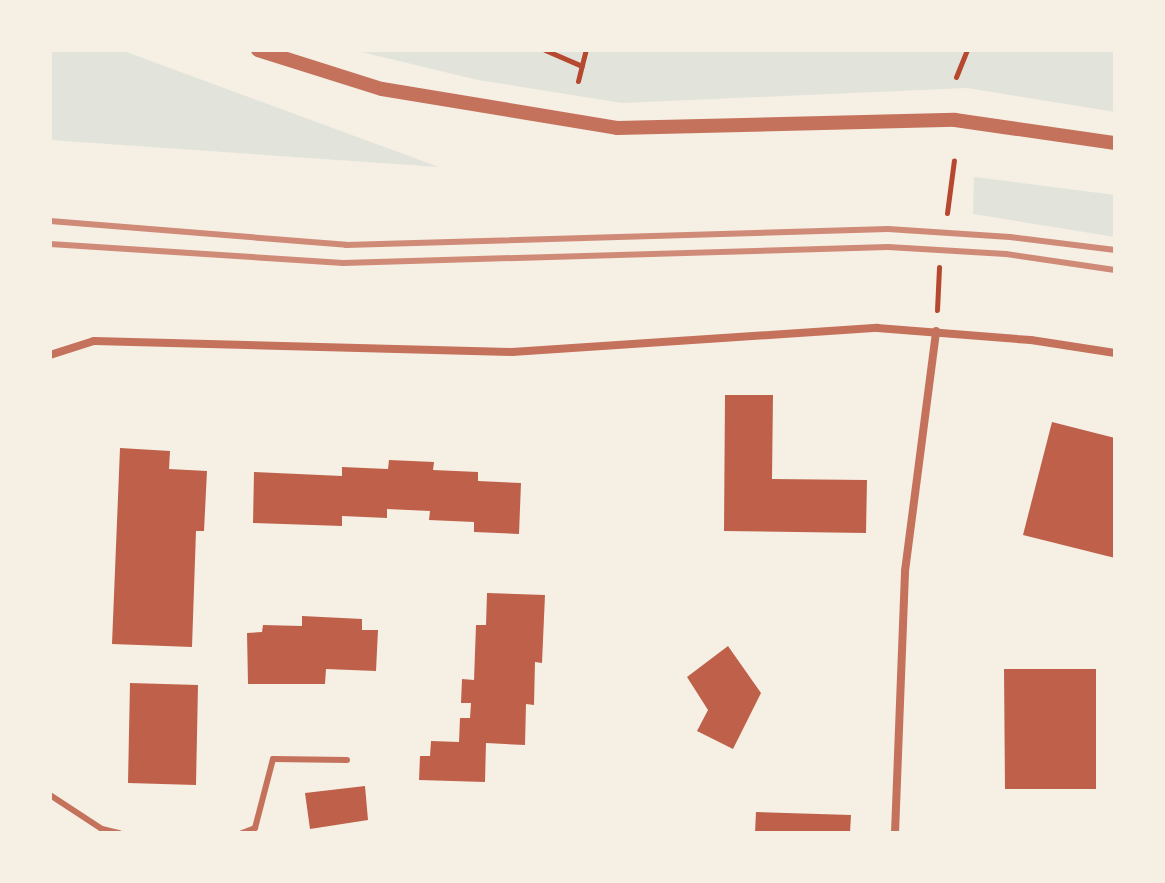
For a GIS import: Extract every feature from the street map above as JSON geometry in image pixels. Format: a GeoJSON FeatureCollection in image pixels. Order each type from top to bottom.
{"type":"FeatureCollection","features":[{"type":"Feature","properties":{"kind":"street"},"geometry":{"type":"LineString","coordinates":[[258,50],[382,89],[617,128],[955,120],[1115,143]]}},
{"type":"Feature","properties":{"kind":"street"},"geometry":{"type":"LineString","coordinates":[[50,355],[94,341],[512,352],[877,328],[1031,340],[1115,353]]}},
{"type":"Feature","properties":{"kind":"street"},"geometry":{"type":"LineString","coordinates":[[895,833],[905,571],[936,331]]}},
{"type":"Feature","properties":{"kind":"lane"},"geometry":{"type":"LineString","coordinates":[[242,833],[255,828],[273,759],[347,760]]}},
{"type":"Feature","properties":{"kind":"lane"},"geometry":{"type":"LineString","coordinates":[[50,795],[102,829],[120,833]]}},
{"type":"Feature","properties":{"kind":"path"},"geometry":{"type":"LineString","coordinates":[[545,50],[582,66]]}},
{"type":"Feature","properties":{"kind":"path"},"geometry":{"type":"LineString","coordinates":[[578,81],[586,50]]}},
{"type":"Feature","properties":{"kind":"path"},"geometry":{"type":"LineString","coordinates":[[956,77],[967,50]]}},
{"type":"Feature","properties":{"kind":"path"},"geometry":{"type":"LineString","coordinates":[[947,213],[954,160]]}},
{"type":"Feature","properties":{"kind":"path"},"geometry":{"type":"LineString","coordinates":[[936,331],[939,267]]}},
{"type":"Feature","properties":{"kind":"shaded area"},"geometry":{"type":"Polygon","coordinates":[[[50,50],[121,50],[439,167],[50,140],[50,50]]]}},
{"type":"Feature","properties":{"kind":"shaded area"},"geometry":{"type":"Polygon","coordinates":[[[353,50],[1115,50],[1115,112],[967,88],[622,103],[478,80],[353,50]]]}},
{"type":"Feature","properties":{"kind":"shaded area"},"geometry":{"type":"Polygon","coordinates":[[[974,177],[1115,195],[1115,237],[973,214],[974,177]]]}},
{"type":"Feature","properties":{"kind":"building"},"geometry":{"type":"Polygon","coordinates":[[[725,395],[773,395],[772,479],[867,480],[866,533],[724,531],[725,395]]]}},
{"type":"Feature","properties":{"kind":"building"},"geometry":{"type":"Polygon","coordinates":[[[1052,422],[1115,438],[1115,558],[1023,535],[1052,422]]]}},
{"type":"Feature","properties":{"kind":"building"},"geometry":{"type":"Polygon","coordinates":[[[120,448],[170,451],[169,469],[207,471],[204,531],[196,531],[192,647],[112,644],[120,448]]]}},
{"type":"Feature","properties":{"kind":"building"},"geometry":{"type":"Polygon","coordinates":[[[389,460],[434,462],[433,470],[478,472],[478,481],[521,483],[519,534],[474,532],[474,522],[429,520],[430,511],[387,509],[387,518],[342,516],[342,526],[253,523],[254,472],[342,476],[342,467],[388,469],[389,460]]]}},
{"type":"Feature","properties":{"kind":"building"},"geometry":{"type":"Polygon","coordinates":[[[487,593],[545,595],[542,663],[535,662],[534,705],[526,704],[525,745],[486,743],[485,782],[419,780],[420,756],[430,756],[431,741],[459,742],[460,718],[470,718],[471,703],[461,703],[462,679],[474,680],[476,625],[486,625],[487,593]]]}},
{"type":"Feature","properties":{"kind":"building"},"geometry":{"type":"Polygon","coordinates":[[[302,616],[362,619],[362,630],[378,630],[376,671],[326,669],[325,684],[248,684],[247,633],[262,632],[263,625],[302,626],[302,616]]]}},
{"type":"Feature","properties":{"kind":"building"},"geometry":{"type":"Polygon","coordinates":[[[728,646],[761,693],[733,749],[697,731],[708,710],[687,677],[728,646]]]}},
{"type":"Feature","properties":{"kind":"building"},"geometry":{"type":"Polygon","coordinates":[[[1004,669],[1096,669],[1096,789],[1005,789],[1004,669]]]}},
{"type":"Feature","properties":{"kind":"building"},"geometry":{"type":"Polygon","coordinates":[[[130,683],[198,685],[196,785],[128,783],[130,683]]]}},
{"type":"Feature","properties":{"kind":"building"},"geometry":{"type":"Polygon","coordinates":[[[365,786],[368,820],[310,829],[305,793],[365,786]]]}},
{"type":"Feature","properties":{"kind":"building"},"geometry":{"type":"Polygon","coordinates":[[[756,812],[851,815],[850,833],[755,833],[756,812]]]}},
{"type":"Feature","properties":{"kind":"railway"},"geometry":{"type":"LineString","coordinates":[[50,221],[346,245],[888,229],[1010,237],[1115,250]]}},
{"type":"Feature","properties":{"kind":"railway"},"geometry":{"type":"LineString","coordinates":[[50,244],[343,263],[888,247],[1006,254],[1115,270]]}}]}
